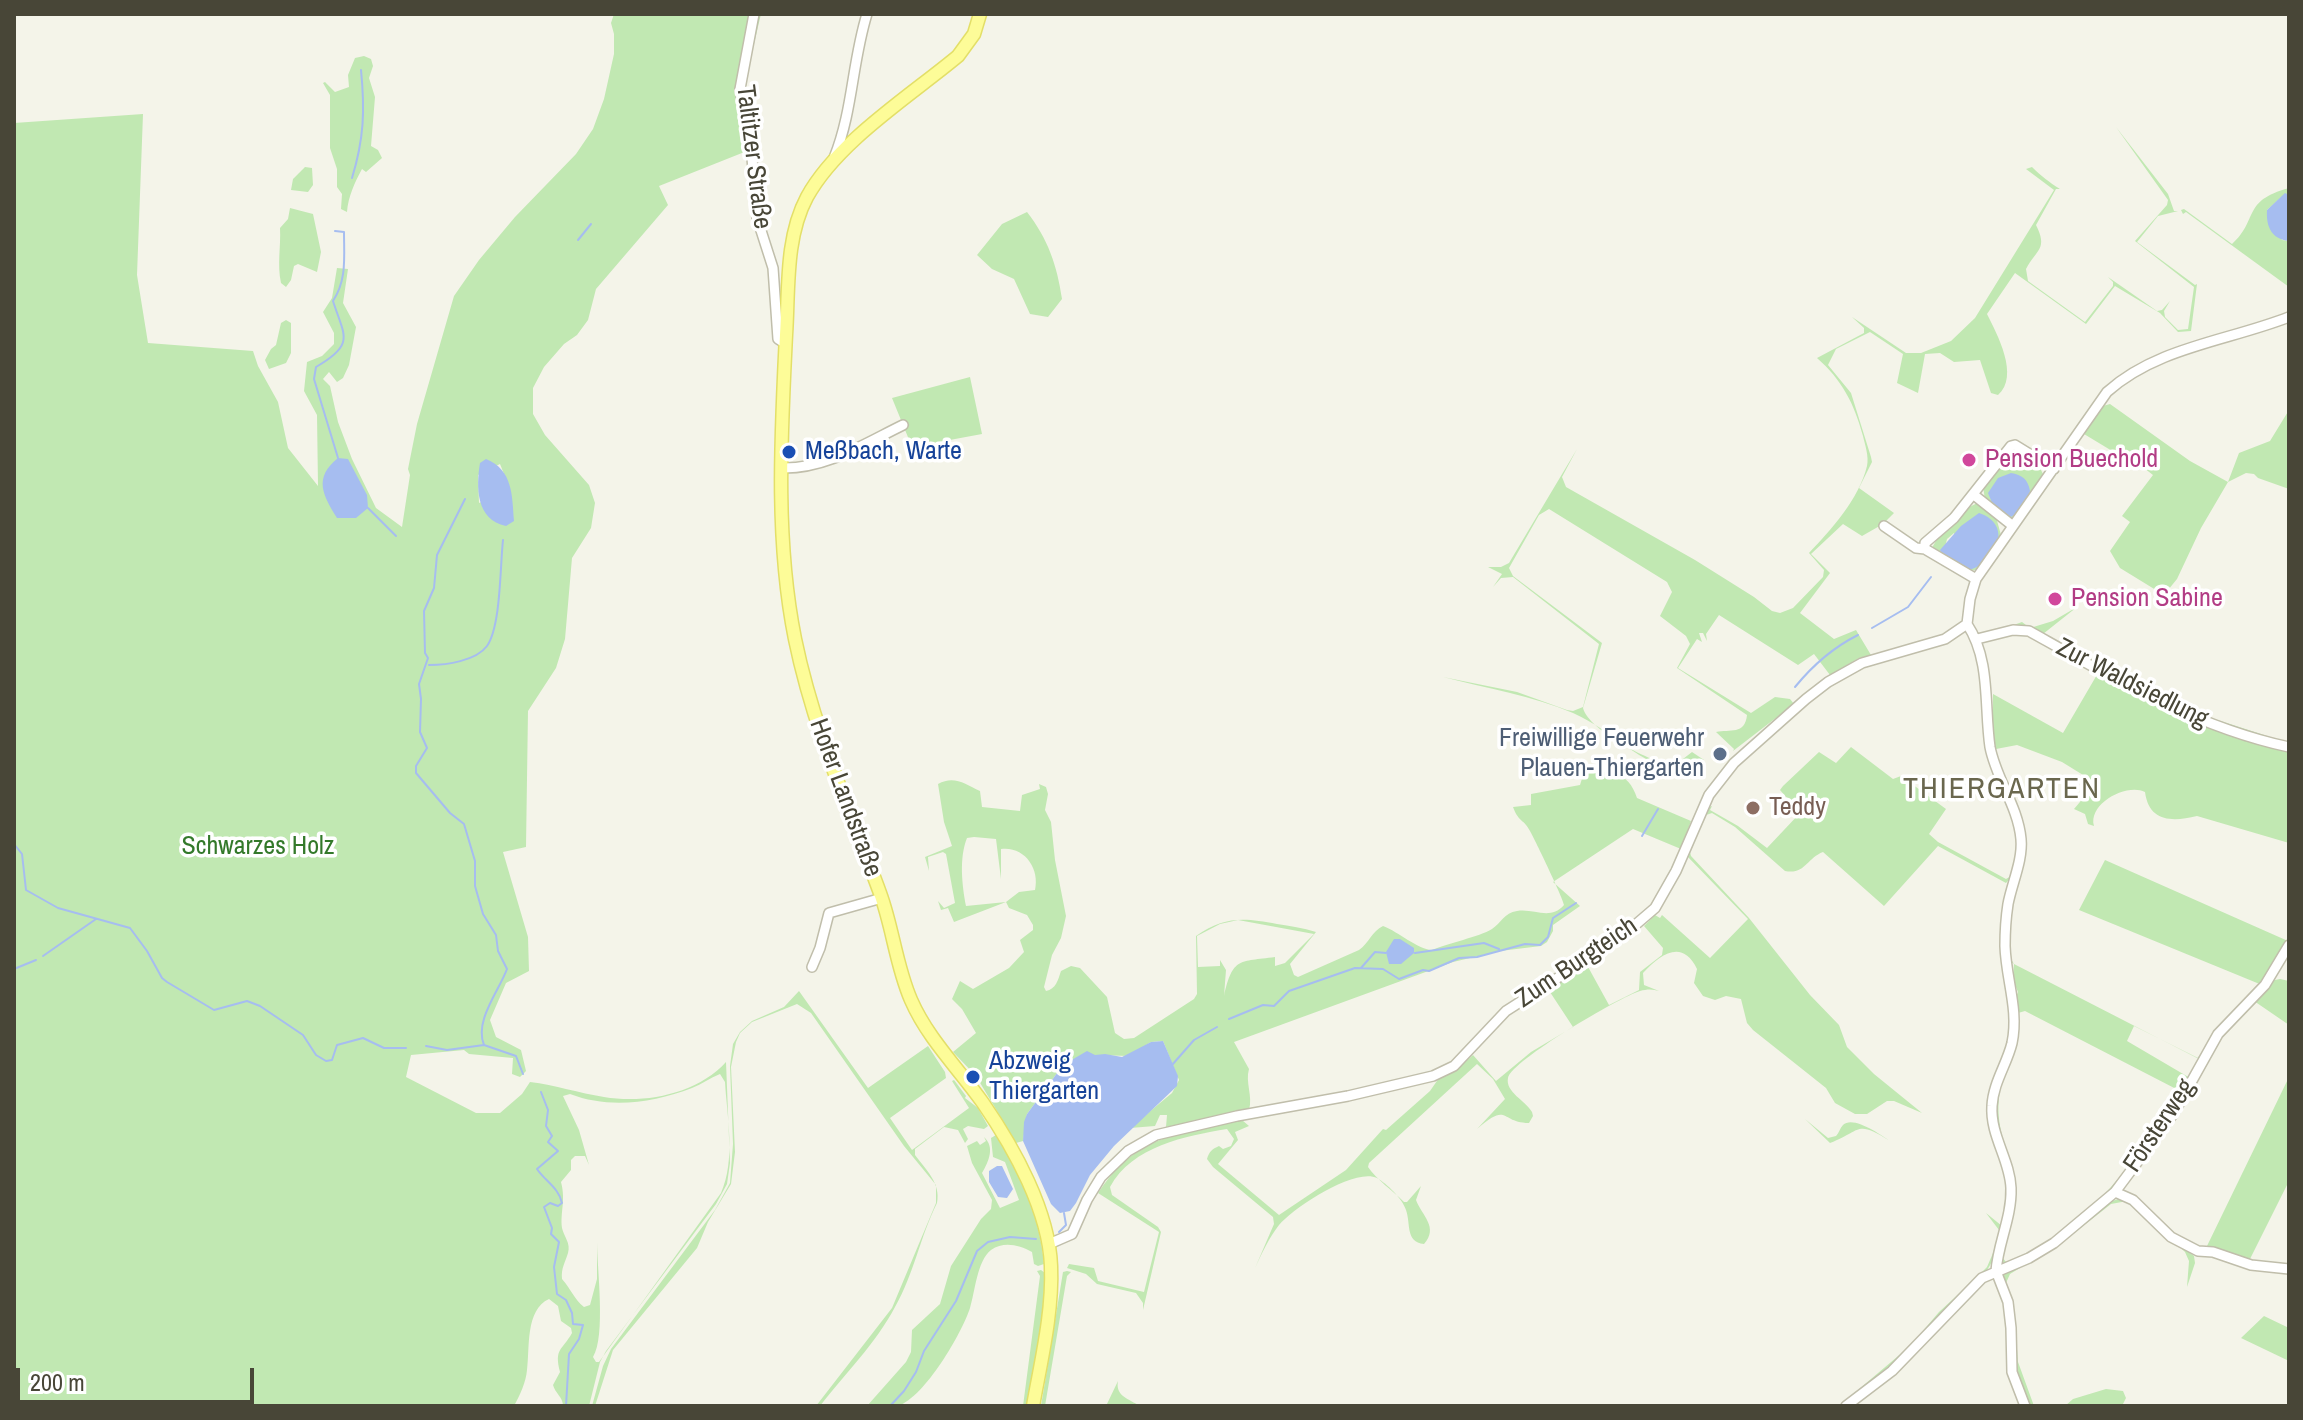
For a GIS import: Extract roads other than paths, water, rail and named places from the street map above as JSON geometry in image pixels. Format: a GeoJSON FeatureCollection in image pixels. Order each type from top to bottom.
{"type":"FeatureCollection","features":[{"type":"Feature","properties":{"kind":"main road","name":"Hofer Landstraße"},"geometry":{"type":"LineString","coordinates":[[980,14],[974,34],[958,56],[833,159],[814,185],[798,218],[789,275],[786,344],[782,468],[785,577],[802,671],[830,761],[882,898],[909,994],[917,1012],[997,1125],[1036,1201],[1049,1244],[1050,1302],[1033,1406]]}},
{"type":"Feature","properties":{"kind":"street","name":"Taltitzer Straße"},"geometry":{"type":"LineString","coordinates":[[754,14],[740,89],[752,158],[757,218],[773,268],[778,339],[786,344]]}},
{"type":"Feature","properties":{"kind":"street","name":"Hofer Landstraße"},"geometry":{"type":"LineString","coordinates":[[833,159],[851,105],[855,66],[867,14]]}},
{"type":"Feature","properties":{"kind":"street"},"geometry":{"type":"LineString","coordinates":[[2025,1406],[2012,1372],[2008,1302],[1996,1271],[2010,1210],[2011,1191],[1992,1108],[1995,1087],[2012,1043],[2015,1017],[2005,945],[2008,905],[2022,841],[2013,807],[1991,750],[1987,688],[1977,639],[1967,624],[1970,599],[1976,579],[2107,392],[2129,374],[2194,346],[2253,331],[2289,317]]}},
{"type":"Feature","properties":{"kind":"street"},"geometry":{"type":"LineString","coordinates":[[782,468],[800,469],[820,465],[903,425]]}},
{"type":"Feature","properties":{"kind":"street"},"geometry":{"type":"LineString","coordinates":[[1925,549],[1925,543],[1954,518],[2011,446],[2015,445],[2054,469]]}},
{"type":"Feature","properties":{"kind":"street"},"geometry":{"type":"LineString","coordinates":[[1974,495],[2013,526]]}},
{"type":"Feature","properties":{"kind":"street"},"geometry":{"type":"LineString","coordinates":[[1884,526],[1916,548],[1925,549],[1976,579]]}},
{"type":"Feature","properties":{"kind":"street","name":"Zum Burgteich"},"geometry":{"type":"LineString","coordinates":[[1049,1244],[1072,1234],[1092,1190],[1111,1165],[1156,1135],[1245,1114],[1348,1096],[1433,1076],[1454,1066],[1506,1011],[1620,938],[1655,908],[1676,871],[1709,795],[1734,763],[1806,699],[1828,682],[1862,663],[1945,639],[1967,624]]}},
{"type":"Feature","properties":{"kind":"street","name":"Zur Waldsiedlung"},"geometry":{"type":"LineString","coordinates":[[1977,639],[2013,630],[2029,631],[2186,713],[2219,727],[2289,747]]}},
{"type":"Feature","properties":{"kind":"street"},"geometry":{"type":"LineString","coordinates":[[812,967],[829,913],[882,898]]}},
{"type":"Feature","properties":{"kind":"street","name":"Försterweg"},"geometry":{"type":"LineString","coordinates":[[1846,1406],[1892,1371],[1982,1278],[2029,1258],[2054,1243],[2115,1192],[2174,1113],[2218,1034],[2265,985],[2289,945]]}},
{"type":"Feature","properties":{"kind":"street"},"geometry":{"type":"LineString","coordinates":[[2115,1192],[2133,1200],[2171,1237],[2198,1251],[2213,1252],[2251,1265],[2289,1269]]}},
{"type":"Feature","properties":{"kind":"water"},"geometry":{"type":"Polygon","coordinates":[[[2285,193],[2289,195],[2289,241],[2274,235],[2267,216],[2267,210],[2285,193]]]}},
{"type":"Feature","properties":{"kind":"water"},"geometry":{"type":"Polygon","coordinates":[[[338,458],[348,459],[367,495],[368,508],[356,518],[337,518],[325,494],[325,473],[338,458]]]}},
{"type":"Feature","properties":{"kind":"water"},"geometry":{"type":"Polygon","coordinates":[[[486,459],[501,470],[509,484],[514,521],[506,526],[489,517],[480,501],[480,463],[486,459]]]}},
{"type":"Feature","properties":{"kind":"water"},"geometry":{"type":"Polygon","coordinates":[[[2011,473],[2024,478],[2030,491],[2022,507],[2009,518],[1993,505],[1988,493],[1998,478],[2011,473]]]}},
{"type":"Feature","properties":{"kind":"water"},"geometry":{"type":"Polygon","coordinates":[[[1979,513],[1996,526],[1997,544],[1986,561],[1968,570],[1943,556],[1940,550],[1961,526],[1979,513]]]}},
{"type":"Feature","properties":{"kind":"water"},"geometry":{"type":"Polygon","coordinates":[[[1394,939],[1400,939],[1414,948],[1414,953],[1401,964],[1389,964],[1386,952],[1394,939]]]}},
{"type":"Feature","properties":{"kind":"water"},"geometry":{"type":"Polygon","coordinates":[[[1163,1041],[1178,1076],[1177,1086],[1114,1146],[1090,1175],[1070,1211],[1060,1213],[1051,1204],[1023,1141],[1027,1114],[1063,1065],[1087,1051],[1095,1055],[1122,1057],[1151,1042],[1163,1041]]]}},
{"type":"Feature","properties":{"kind":"water"},"geometry":{"type":"Polygon","coordinates":[[[1002,1166],[1013,1189],[1007,1198],[998,1197],[989,1182],[989,1171],[1002,1166]]]}},
{"type":"Feature","properties":{"kind":"waterway"},"geometry":{"type":"LineString","coordinates":[[352,178],[362,124],[361,70]]}},
{"type":"Feature","properties":{"kind":"waterway"},"geometry":{"type":"LineString","coordinates":[[578,240],[591,224]]}},
{"type":"Feature","properties":{"kind":"waterway"},"geometry":{"type":"LineString","coordinates":[[335,231],[344,232],[343,277],[333,301],[344,338],[337,352],[316,367],[314,379],[338,458]]}},
{"type":"Feature","properties":{"kind":"waterway"},"geometry":{"type":"LineString","coordinates":[[465,499],[437,555],[434,588],[424,611],[425,653],[428,658],[419,684],[420,732],[427,748],[416,766],[416,773],[450,813],[464,824],[475,861],[475,886],[483,914],[496,935],[498,951],[507,969],[485,1016],[482,1026],[484,1045],[516,1056],[523,1074]]}},
{"type":"Feature","properties":{"kind":"waterway"},"geometry":{"type":"LineString","coordinates":[[368,508],[396,536]]}},
{"type":"Feature","properties":{"kind":"waterway"},"geometry":{"type":"LineString","coordinates":[[429,665],[468,659],[487,646],[495,625],[503,540]]}},
{"type":"Feature","properties":{"kind":"waterway"},"geometry":{"type":"LineString","coordinates":[[1872,628],[1908,607],[1931,577]]}},
{"type":"Feature","properties":{"kind":"waterway"},"geometry":{"type":"LineString","coordinates":[[1795,687],[1824,658],[1858,635]]}},
{"type":"Feature","properties":{"kind":"waterway"},"geometry":{"type":"LineString","coordinates":[[1642,836],[1658,809]]}},
{"type":"Feature","properties":{"kind":"waterway"},"geometry":{"type":"LineString","coordinates":[[14,844],[22,854],[26,890],[58,908],[130,928],[162,978],[214,1010],[247,1001],[260,1006],[303,1035],[316,1055],[326,1061],[332,1060],[337,1045],[363,1038],[384,1048],[406,1048]]}},
{"type":"Feature","properties":{"kind":"waterway"},"geometry":{"type":"LineString","coordinates":[[1229,1019],[1263,1005],[1274,1006],[1289,991],[1355,968],[1383,969],[1399,979],[1459,958],[1477,957],[1525,944],[1540,945],[1548,937],[1553,918],[1576,903]]}},
{"type":"Feature","properties":{"kind":"waterway"},"geometry":{"type":"LineString","coordinates":[[43,956],[96,919]]}},
{"type":"Feature","properties":{"kind":"waterway"},"geometry":{"type":"LineString","coordinates":[[1415,953],[1484,943],[1499,949]]}},
{"type":"Feature","properties":{"kind":"waterway"},"geometry":{"type":"LineString","coordinates":[[1361,968],[1375,952],[1386,953]]}},
{"type":"Feature","properties":{"kind":"waterway"},"geometry":{"type":"LineString","coordinates":[[14,969],[36,960]]}},
{"type":"Feature","properties":{"kind":"waterway"},"geometry":{"type":"LineString","coordinates":[[1172,1065],[1194,1040],[1217,1027]]}},
{"type":"Feature","properties":{"kind":"waterway"},"geometry":{"type":"LineString","coordinates":[[426,1046],[447,1050],[484,1045]]}},
{"type":"Feature","properties":{"kind":"waterway"},"geometry":{"type":"LineString","coordinates":[[541,1092],[548,1110],[546,1126],[552,1136],[548,1142],[558,1151],[537,1169],[555,1189],[562,1203],[558,1206],[550,1203],[544,1207],[552,1228],[551,1234],[559,1242],[554,1267],[557,1294],[566,1300],[573,1324],[583,1325],[579,1339],[569,1354],[566,1406]]}},
{"type":"Feature","properties":{"kind":"waterway"},"geometry":{"type":"LineString","coordinates":[[1059,1232],[1066,1225],[1064,1213]]}},
{"type":"Feature","properties":{"kind":"waterway"},"geometry":{"type":"LineString","coordinates":[[890,1406],[916,1372],[924,1351],[956,1301],[977,1251],[988,1242],[1010,1237],[1036,1239]]}},
{"type":"Feature","properties":{"kind":"place","name":"Meßbach, Warte"},"geometry":{"type":"Point","coordinates":[789,452]}},
{"type":"Feature","properties":{"kind":"place","name":"Pension Buechold"},"geometry":{"type":"Point","coordinates":[1969,460]}},
{"type":"Feature","properties":{"kind":"place","name":"Pension Sabine"},"geometry":{"type":"Point","coordinates":[2055,599]}},
{"type":"Feature","properties":{"kind":"place","name":"Freiwillige Feuerwehr Plauen-Thiergarten"},"geometry":{"type":"Point","coordinates":[1720,754]}},
{"type":"Feature","properties":{"kind":"place","name":"Teddy"},"geometry":{"type":"Point","coordinates":[1753,808]}},
{"type":"Feature","properties":{"kind":"place","name":"Abzweig Thiergarten"},"geometry":{"type":"Point","coordinates":[973,1077]}},
{"type":"Feature","properties":{"kind":"district","name":"THIERGARTEN"},"geometry":{"type":"Point","coordinates":[2002,790]}},
{"type":"Feature","properties":{"kind":"park label","name":"Schwarzes Holz"},"geometry":{"type":"Point","coordinates":[258,847]}}]}
